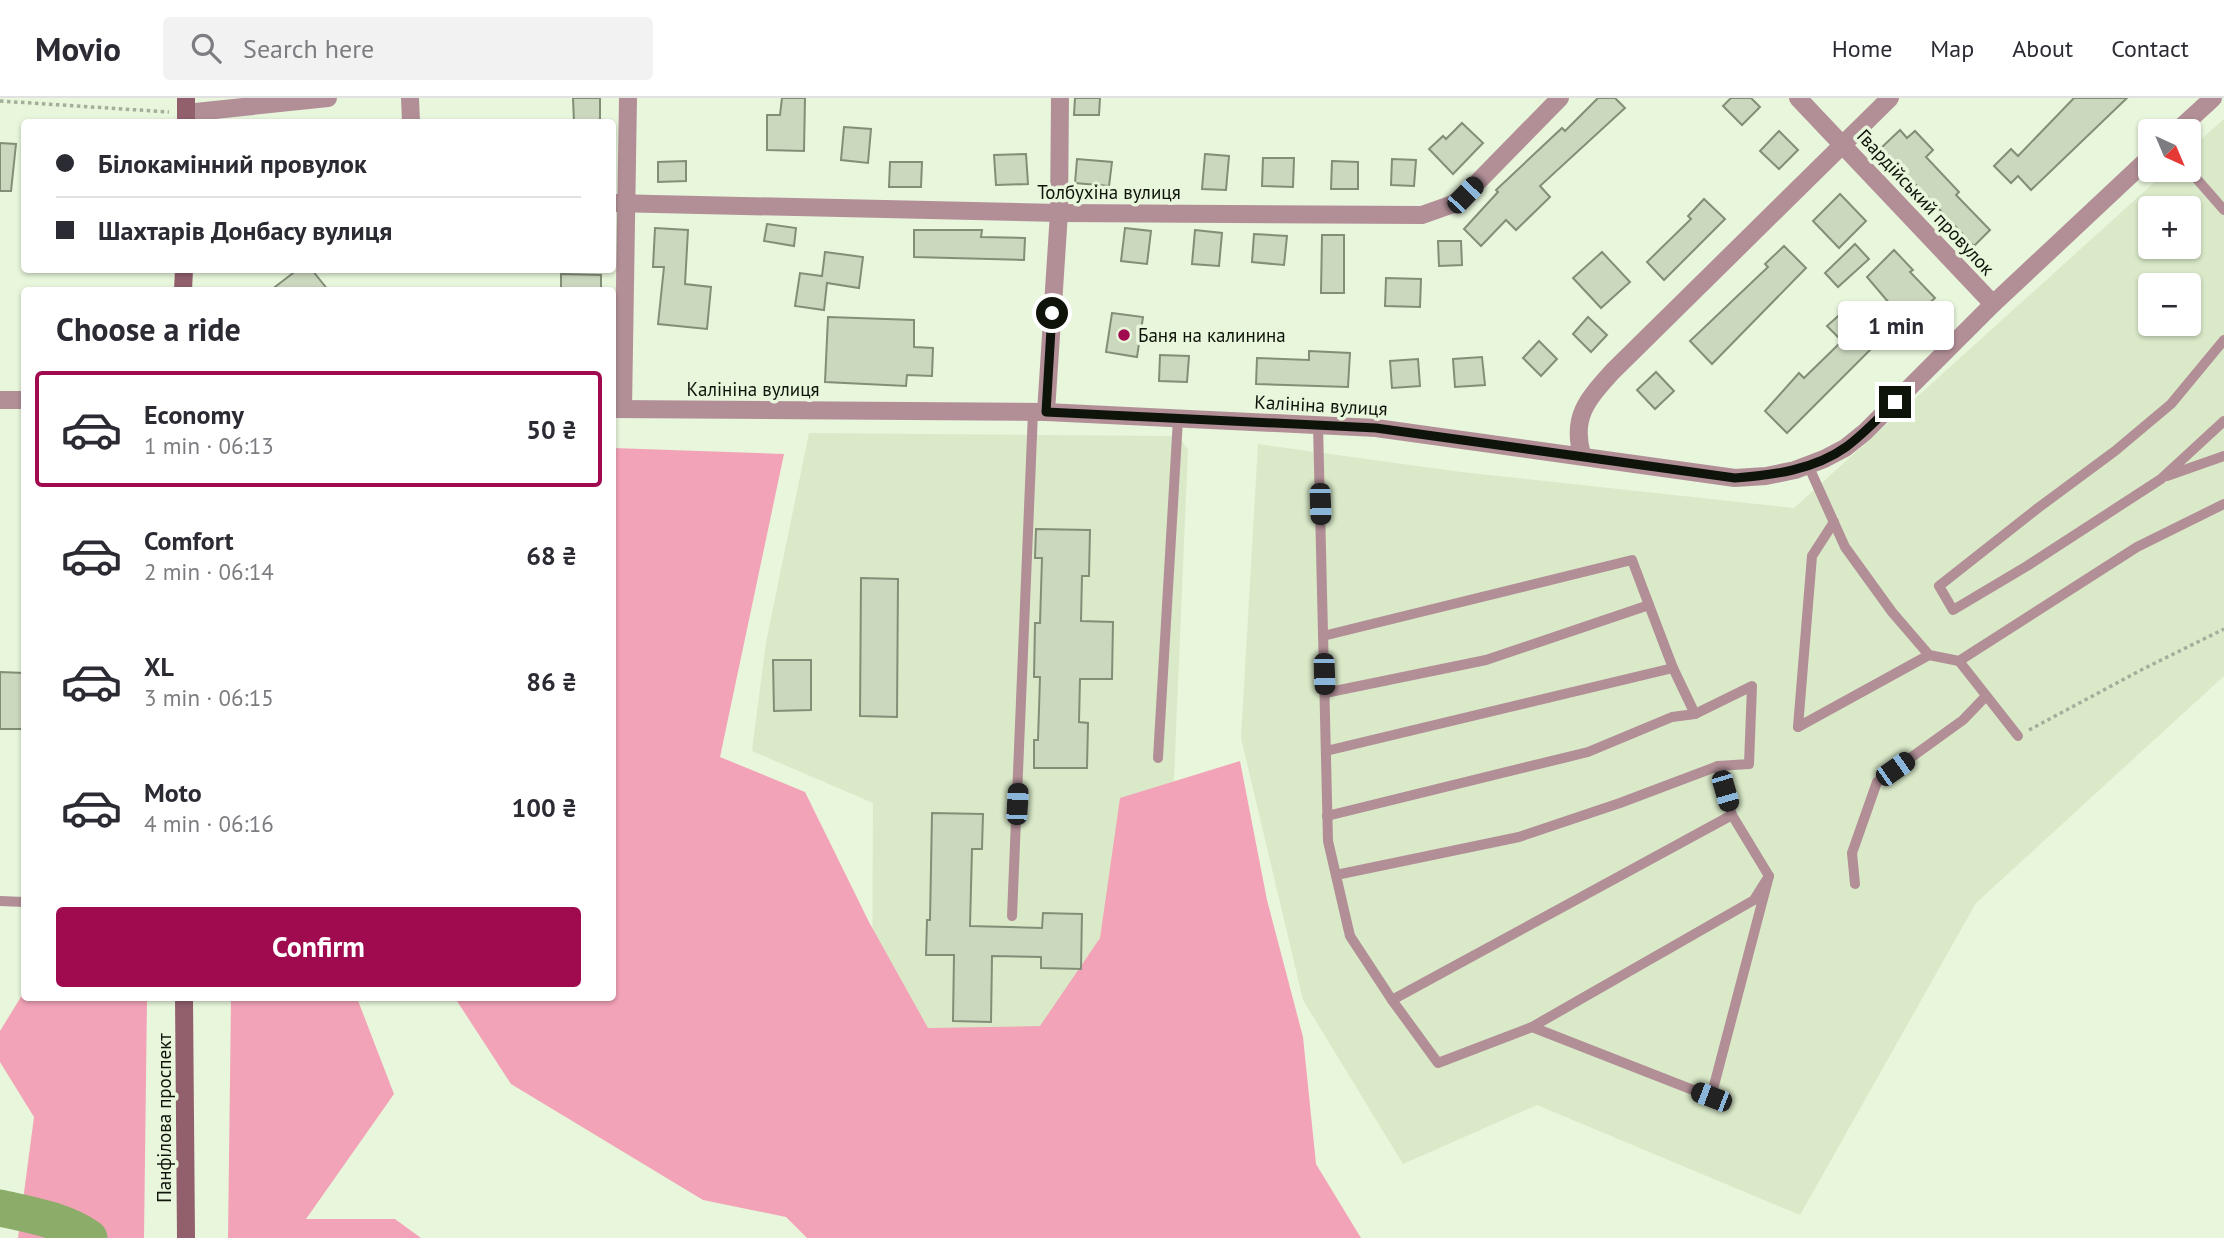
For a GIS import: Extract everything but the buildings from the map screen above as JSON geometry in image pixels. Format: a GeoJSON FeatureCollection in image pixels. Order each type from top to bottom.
{"type":"FeatureCollection","features":[{"type":"Feature","properties":{"kind":"main road","name":"Панфілова проспект"},"geometry":{"type":"LineString","coordinates":[[184,1001],[186,1238]]}},
{"type":"Feature","properties":{"kind":"street"},"geometry":{"type":"LineString","coordinates":[[186,111],[328,98]]}},
{"type":"Feature","properties":{"kind":"street"},"geometry":{"type":"LineString","coordinates":[[410,98],[411,119]]}},
{"type":"Feature","properties":{"kind":"street"},"geometry":{"type":"LineString","coordinates":[[617,409],[619,204],[628,98]]}},
{"type":"Feature","properties":{"kind":"street"},"geometry":{"type":"LineString","coordinates":[[1039,412],[1059,214],[1060,98]]}},
{"type":"Feature","properties":{"kind":"street","name":"Толбухіна вулиця"},"geometry":{"type":"LineString","coordinates":[[619,204],[1059,214],[1422,215],[1453,204],[1465,195],[1560,98]]}},
{"type":"Feature","properties":{"kind":"street","name":"Гвардійський провулок"},"geometry":{"type":"LineString","coordinates":[[1798,98],[1993,304]]}},
{"type":"Feature","properties":{"kind":"street"},"geometry":{"type":"LineString","coordinates":[[1582,455],[1577,437],[1580,417],[1588,399],[1612,371],[1890,98]]}},
{"type":"Feature","properties":{"kind":"street"},"geometry":{"type":"LineString","coordinates":[[2191,119],[2213,98]]}},
{"type":"Feature","properties":{"kind":"street","name":"Калініна вулиця"},"geometry":{"type":"LineString","coordinates":[[617,409],[1039,412],[1376,428],[1735,478],[1766,476],[1808,465],[1845,448],[1865,432],[1993,304],[2138,168]]}},
{"type":"Feature","properties":{"kind":"street"},"geometry":{"type":"LineString","coordinates":[[0,400],[21,400]]}},
{"type":"Feature","properties":{"kind":"lane"},"geometry":{"type":"LineString","coordinates":[[2200,182],[2224,210]]}},
{"type":"Feature","properties":{"kind":"lane"},"geometry":{"type":"LineString","coordinates":[[2224,340],[2171,404],[2115,451],[1939,586],[1953,610],[2027,566],[2161,479],[2224,421]]}},
{"type":"Feature","properties":{"kind":"lane"},"geometry":{"type":"LineString","coordinates":[[1012,916],[1039,412]]}},
{"type":"Feature","properties":{"kind":"lane"},"geometry":{"type":"LineString","coordinates":[[1158,758],[1178,419]]}},
{"type":"Feature","properties":{"kind":"lane"},"geometry":{"type":"LineString","coordinates":[[1318,425],[1328,841],[1350,936],[1438,1063],[1532,1027],[1754,900],[1769,876]]}},
{"type":"Feature","properties":{"kind":"lane"},"geometry":{"type":"LineString","coordinates":[[2161,479],[2224,456]]}},
{"type":"Feature","properties":{"kind":"lane"},"geometry":{"type":"LineString","coordinates":[[1808,465],[1845,547],[1884,601],[1929,655],[1959,661],[2018,736]]}},
{"type":"Feature","properties":{"kind":"lane"},"geometry":{"type":"LineString","coordinates":[[1959,661],[2137,547],[2224,504]]}},
{"type":"Feature","properties":{"kind":"lane"},"geometry":{"type":"LineString","coordinates":[[1834,522],[1812,556],[1798,727],[1929,655]]}},
{"type":"Feature","properties":{"kind":"lane"},"geometry":{"type":"LineString","coordinates":[[1323,636],[1632,561],[1673,668],[1695,714]]}},
{"type":"Feature","properties":{"kind":"lane"},"geometry":{"type":"LineString","coordinates":[[1325,693],[1486,660],[1649,606]]}},
{"type":"Feature","properties":{"kind":"lane"},"geometry":{"type":"LineString","coordinates":[[1326,751],[1673,668]]}},
{"type":"Feature","properties":{"kind":"lane"},"geometry":{"type":"LineString","coordinates":[[1328,816],[1588,752],[1672,717],[1695,714],[1752,686],[1749,764],[1718,766],[1620,803],[1518,836],[1336,875]]}},
{"type":"Feature","properties":{"kind":"lane"},"geometry":{"type":"LineString","coordinates":[[1855,884],[1852,853],[1877,782],[1963,720],[1986,696]]}},
{"type":"Feature","properties":{"kind":"lane"},"geometry":{"type":"LineString","coordinates":[[1532,1027],[1711,1097],[1769,876],[1732,815],[1718,766]]}},
{"type":"Feature","properties":{"kind":"lane"},"geometry":{"type":"LineString","coordinates":[[1392,1000],[1732,815]]}},
{"type":"Feature","properties":{"kind":"lane"},"geometry":{"type":"LineString","coordinates":[[0,901],[21,902]]}},
{"type":"Feature","properties":{"kind":"path"},"geometry":{"type":"LineString","coordinates":[[0,101],[186,111]]}},
{"type":"Feature","properties":{"kind":"path"},"geometry":{"type":"LineString","coordinates":[[2018,736],[2224,629]]}},
{"type":"Feature","properties":{"kind":"shaded area"},"geometry":{"type":"Polygon","coordinates":[[[2224,119],[2224,676],[1976,903],[1800,1215],[1537,1105],[1403,1164],[1303,1000],[1241,738],[1258,444],[1461,472],[1794,508],[2138,197],[2138,259],[2201,259],[2201,196],[2139,196],[2155,182],[2202,182],[2202,138],[2224,119]]]}},
{"type":"Feature","properties":{"kind":"shaded area"},"geometry":{"type":"Polygon","coordinates":[[[809,433],[1177,436],[1188,449],[1163,1036],[872,1031],[873,803],[752,751],[766,642],[809,433]]]}},
{"type":"Feature","properties":{"kind":"shaded area"},"geometry":{"type":"Polygon","coordinates":[[[616,448],[784,454],[720,757],[805,792],[869,922],[928,1028],[1040,1026],[1100,938],[1120,798],[1240,761],[1267,900],[1303,1037],[1316,1164],[1361,1238],[807,1238],[786,1217],[703,1200],[511,1084],[457,1001],[616,1001],[616,448]]]}},
{"type":"Feature","properties":{"kind":"shaded area"},"geometry":{"type":"Polygon","coordinates":[[[21,997],[21,1001],[147,1001],[144,1238],[18,1238],[34,1117],[0,1062],[0,1031],[21,997]]]}},
{"type":"Feature","properties":{"kind":"shaded area"},"geometry":{"type":"Polygon","coordinates":[[[231,1001],[358,1001],[394,1094],[306,1219],[395,1219],[421,1238],[228,1238],[231,1001]]]}},
{"type":"Feature","properties":{"kind":"waterway"},"geometry":{"type":"LineString","coordinates":[[0,1208],[58,1222],[89,1238]]}},
{"type":"Feature","properties":{"kind":"place","name":"Баня на калинина"},"geometry":{"type":"Point","coordinates":[1124,335]}},
{"type":"Feature","properties":{"kind":"route"},"geometry":{"type":"LineString","coordinates":[[1052,313],[1046,412],[1376,428],[1735,478],[1766,476],[1795,470],[1824,459],[1845,448],[1865,432],[1895,402]]}}]}
